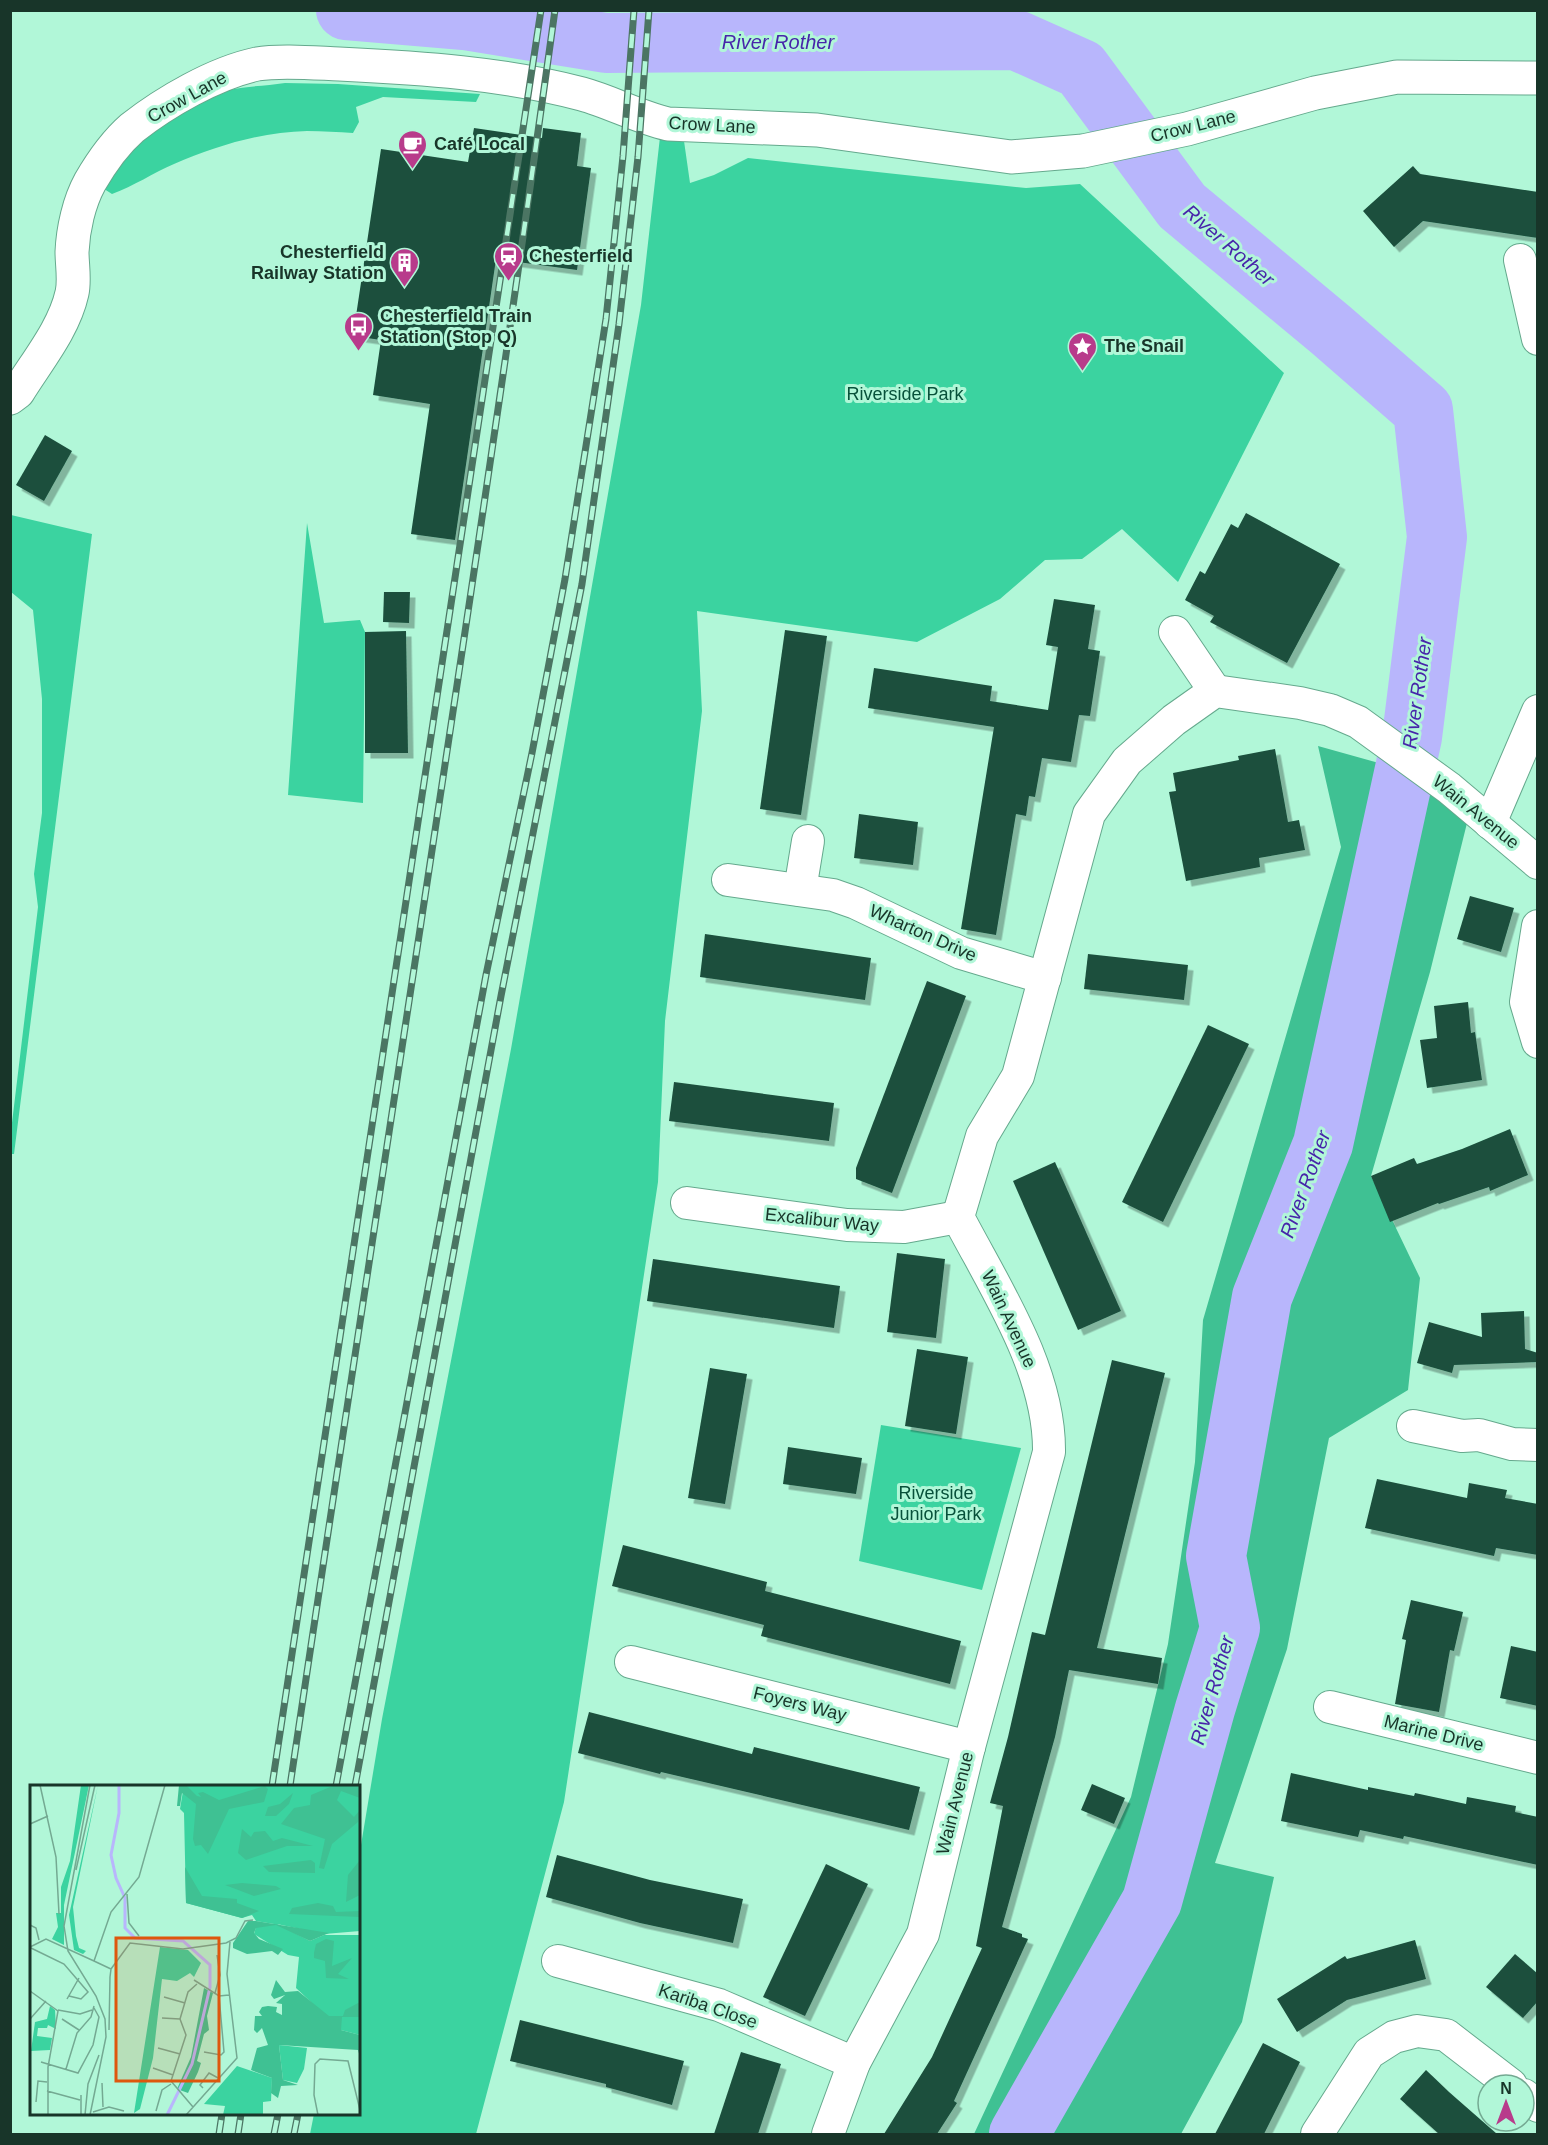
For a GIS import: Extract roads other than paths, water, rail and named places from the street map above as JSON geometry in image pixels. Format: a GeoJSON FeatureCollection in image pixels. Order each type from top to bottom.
{"type":"FeatureCollection","features":[{"type":"Feature","properties":{"kind":"street","name":"Crow Lane"},"geometry":{"type":"LineString","coordinates":[[10,398],[18,392],[69,308],[73,289],[72,250],[81,203],[89,183],[102,162],[131,129],[173,101],[217,77],[258,64],[381,66],[488,75],[584,94],[668,124],[817,130],[1011,157],[1083,151],[1186,129],[1315,93],[1397,77],[1538,78]]}},
{"type":"Feature","properties":{"kind":"street"},"geometry":{"type":"LineString","coordinates":[[1520,260],[1538,339]]}},
{"type":"Feature","properties":{"kind":"street"},"geometry":{"type":"LineString","coordinates":[[958,1217],[982,1136],[1018,1076],[1089,814],[1127,761],[1174,720],[1215,691],[1175,632]]}},
{"type":"Feature","properties":{"kind":"street","name":"Wain Avenue"},"geometry":{"type":"LineString","coordinates":[[1215,691],[1300,703],[1330,710],[1358,723],[1449,788],[1538,863]]}},
{"type":"Feature","properties":{"kind":"street"},"geometry":{"type":"LineString","coordinates":[[1490,823],[1538,711]]}},
{"type":"Feature","properties":{"kind":"street"},"geometry":{"type":"LineString","coordinates":[[800,890],[808,842]]}},
{"type":"Feature","properties":{"kind":"street","name":"Wharton Drive"},"geometry":{"type":"LineString","coordinates":[[728,880],[833,895],[856,903],[961,953],[1045,978]]}},
{"type":"Feature","properties":{"kind":"street"},"geometry":{"type":"LineString","coordinates":[[1538,926],[1526,1002],[1538,1042]]}},
{"type":"Feature","properties":{"kind":"street","name":"Excalibur Way"},"geometry":{"type":"LineString","coordinates":[[687,1203],[847,1225],[904,1227],[958,1217]]}},
{"type":"Feature","properties":{"kind":"street","name":"Wain Avenue"},"geometry":{"type":"LineString","coordinates":[[828,2134],[854,2063],[923,1934],[969,1747],[1049,1452],[1049,1429],[1033,1366],[1017,1330],[958,1217]]}},
{"type":"Feature","properties":{"kind":"street"},"geometry":{"type":"LineString","coordinates":[[1413,1426],[1462,1436],[1479,1435],[1512,1443],[1538,1445]]}},
{"type":"Feature","properties":{"kind":"street","name":"Foyers Way"},"geometry":{"type":"LineString","coordinates":[[631,1662],[969,1747]]}},
{"type":"Feature","properties":{"kind":"street","name":"Marine Drive"},"geometry":{"type":"LineString","coordinates":[[1330,1707],[1538,1758]]}},
{"type":"Feature","properties":{"kind":"street","name":"Kariba Close"},"geometry":{"type":"LineString","coordinates":[[558,1961],[719,2005],[854,2063]]}},
{"type":"Feature","properties":{"kind":"street"},"geometry":{"type":"LineString","coordinates":[[1317,2134],[1370,2053],[1394,2037],[1417,2031],[1446,2034],[1496,2073]]}},
{"type":"Feature","properties":{"kind":"waterway","name":"River Rother"},"geometry":{"type":"LineString","coordinates":[[346,10],[464,20],[606,43],[1016,40],[1081,69],[1182,206],[1423,410],[1437,537],[1412,737],[1323,1144],[1262,1297],[1216,1556],[1230,1628],[1152,1901],[1019,2134]]}},
{"type":"Feature","properties":{"kind":"railway"},"geometry":{"type":"LineString","coordinates":[[272,1785],[541,10]]}},
{"type":"Feature","properties":{"kind":"railway"},"geometry":{"type":"LineString","coordinates":[[290,1785],[458,676],[555,10]]}},
{"type":"Feature","properties":{"kind":"railway"},"geometry":{"type":"LineString","coordinates":[[336,1785],[486,975],[565,579],[606,319],[623,156],[634,10]]}},
{"type":"Feature","properties":{"kind":"railway"},"geometry":{"type":"LineString","coordinates":[[355,1785],[501,996],[582,584],[619,324],[638,157],[649,10]]}},
{"type":"Feature","properties":{"kind":"railway"},"geometry":{"type":"LineString","coordinates":[[219,2134],[222,2115]]}},
{"type":"Feature","properties":{"kind":"railway"},"geometry":{"type":"LineString","coordinates":[[238,2134],[241,2115]]}},
{"type":"Feature","properties":{"kind":"railway"},"geometry":{"type":"LineString","coordinates":[[274,2134],[278,2115]]}},
{"type":"Feature","properties":{"kind":"railway"},"geometry":{"type":"LineString","coordinates":[[294,2134],[298,2115]]}},
{"type":"Feature","properties":{"kind":"place","name":"Café Local"},"geometry":{"type":"Point","coordinates":[413,170]}},
{"type":"Feature","properties":{"kind":"place","name":"Chesterfield"},"geometry":{"type":"Point","coordinates":[508,282]}},
{"type":"Feature","properties":{"kind":"place","name":"Chesterfield Railway Station"},"geometry":{"type":"Point","coordinates":[405,288]}},
{"type":"Feature","properties":{"kind":"place","name":"Chesterfield Train Station (Stop Q)"},"geometry":{"type":"Point","coordinates":[359,352]}},
{"type":"Feature","properties":{"kind":"place","name":"The Snail"},"geometry":{"type":"Point","coordinates":[1083,372]}},
{"type":"Feature","properties":{"kind":"park label","name":"Riverside Park"},"geometry":{"type":"Point","coordinates":[905,394]}},
{"type":"Feature","properties":{"kind":"park label","name":"Riverside Junior Park"},"geometry":{"type":"Point","coordinates":[936,1503]}}]}
